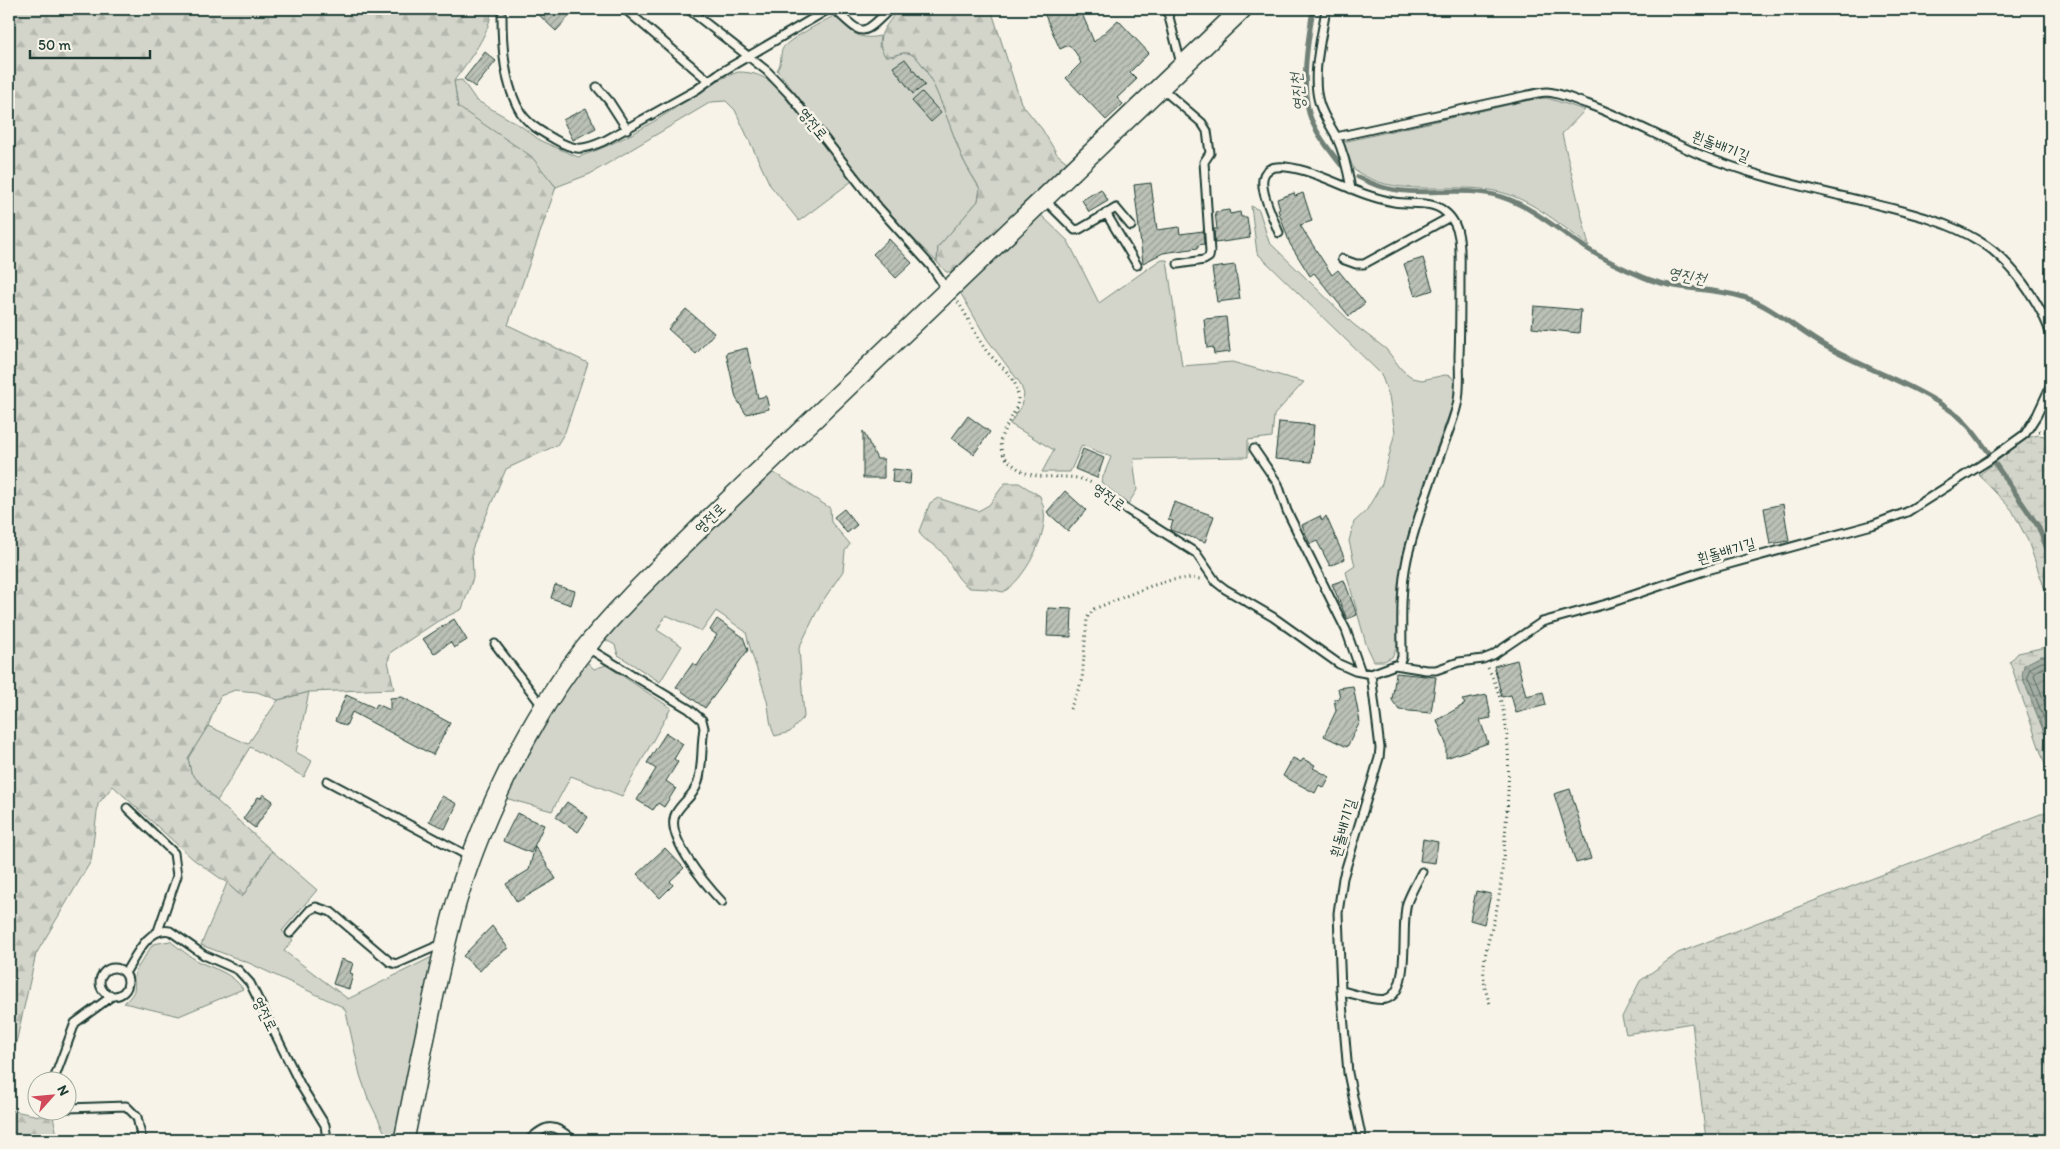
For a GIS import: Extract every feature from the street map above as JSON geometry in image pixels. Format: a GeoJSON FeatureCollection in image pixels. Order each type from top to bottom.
{"type":"FeatureCollection","features":[{"type":"Feature","properties":{"kind":"street","name":"영전로"},"geometry":{"type":"LineString","coordinates":[[404,1140],[452,918],[472,858],[505,781],[544,709],[586,647],[634,593],[1242,9]]}},
{"type":"Feature","properties":{"kind":"lane"},"geometry":{"type":"LineString","coordinates":[[625,9],[709,81]]}},
{"type":"Feature","properties":{"kind":"lane","name":"영전로"},"geometry":{"type":"LineString","coordinates":[[688,9],[767,71],[791,96],[878,207],[931,266],[948,290]]}},
{"type":"Feature","properties":{"kind":"lane"},"geometry":{"type":"LineString","coordinates":[[502,16],[502,45],[507,73],[521,113],[540,131],[576,150],[589,148],[696,90],[829,9]]}},
{"type":"Feature","properties":{"kind":"lane"},"geometry":{"type":"LineString","coordinates":[[834,9],[858,30],[864,31],[890,9]]}},
{"type":"Feature","properties":{"kind":"lane"},"geometry":{"type":"LineString","coordinates":[[1167,9],[1182,66]]}},
{"type":"Feature","properties":{"kind":"lane"},"geometry":{"type":"LineString","coordinates":[[1326,9],[1316,86],[1321,110],[1336,137],[1347,169],[1351,189]]}},
{"type":"Feature","properties":{"kind":"lane"},"geometry":{"type":"LineString","coordinates":[[597,87],[610,101],[627,128]]}},
{"type":"Feature","properties":{"kind":"lane"},"geometry":{"type":"LineString","coordinates":[[1160,87],[1202,124],[1206,131],[1210,153],[1204,162],[1209,257],[1204,260],[1178,264]]}},
{"type":"Feature","properties":{"kind":"lane","name":"흰돌배기길"},"geometry":{"type":"LineString","coordinates":[[1336,137],[1528,95],[1547,92],[1573,99],[1612,113],[1701,154],[1741,169],[1781,181],[1922,215],[1955,228],[1981,242],[2004,262],[2026,286],[2041,309],[2051,336]]}},
{"type":"Feature","properties":{"kind":"lane"},"geometry":{"type":"LineString","coordinates":[[1279,233],[1262,190],[1261,181],[1264,175],[1271,169],[1281,167],[1295,168],[1393,202],[1430,204],[1446,212],[1456,228],[1459,238],[1460,325],[1458,402],[1421,510],[1407,560],[1401,604],[1402,657],[1399,665]]}},
{"type":"Feature","properties":{"kind":"lane"},"geometry":{"type":"LineString","coordinates":[[1044,198],[1075,230],[1116,208],[1131,226]]}},
{"type":"Feature","properties":{"kind":"lane"},"geometry":{"type":"LineString","coordinates":[[1106,213],[1138,265]]}},
{"type":"Feature","properties":{"kind":"lane"},"geometry":{"type":"LineString","coordinates":[[1342,259],[1356,264],[1364,264],[1450,217]]}},
{"type":"Feature","properties":{"kind":"lane","name":"흰돌배기길"},"geometry":{"type":"LineString","coordinates":[[1361,672],[1370,674],[1399,665],[1436,670],[1459,662],[1483,659],[1505,648],[1529,629],[1542,622],[1610,603],[1707,570],[1872,525],[1907,512],[1989,460],[2025,434],[2037,415],[2051,385]]}},
{"type":"Feature","properties":{"kind":"lane"},"geometry":{"type":"LineString","coordinates":[[1254,450],[1278,484],[1287,511],[1346,630],[1361,672]]}},
{"type":"Feature","properties":{"kind":"lane","name":"영전로"},"geometry":{"type":"LineString","coordinates":[[1123,507],[1196,553],[1216,582],[1273,617],[1339,664],[1361,672]]}},
{"type":"Feature","properties":{"kind":"lane"},"geometry":{"type":"LineString","coordinates":[[495,644],[544,709]]}},
{"type":"Feature","properties":{"kind":"lane"},"geometry":{"type":"LineString","coordinates":[[586,647],[689,709],[702,720],[704,728],[698,782],[693,795],[676,813],[673,822],[674,833],[707,886],[722,902]]}},
{"type":"Feature","properties":{"kind":"lane","name":"흰돌배기길"},"geometry":{"type":"LineString","coordinates":[[1362,1140],[1348,1073],[1341,991],[1338,913],[1340,894],[1380,748],[1370,674]]}},
{"type":"Feature","properties":{"kind":"lane"},"geometry":{"type":"LineString","coordinates":[[327,781],[472,858]]}},
{"type":"Feature","properties":{"kind":"lane"},"geometry":{"type":"LineString","coordinates":[[57,1072],[75,1023],[112,996],[121,993],[127,986],[125,973],[148,938],[158,930],[177,876],[174,853],[127,808]]}},
{"type":"Feature","properties":{"kind":"lane"},"geometry":{"type":"LineString","coordinates":[[1341,991],[1383,1000],[1395,994],[1403,971],[1403,923],[1407,903],[1422,872]]}},
{"type":"Feature","properties":{"kind":"lane"},"geometry":{"type":"LineString","coordinates":[[290,933],[310,910],[316,907],[330,912],[390,962],[396,964],[447,942]]}},
{"type":"Feature","properties":{"kind":"lane","name":"영전로"},"geometry":{"type":"LineString","coordinates":[[158,930],[170,931],[204,955],[238,970],[250,983],[300,1086],[325,1125],[327,1140]]}},
{"type":"Feature","properties":{"kind":"lane"},"geometry":{"type":"LineString","coordinates":[[112,996],[101,988],[101,975],[104,971],[112,968],[125,973]]}},
{"type":"Feature","properties":{"kind":"lane"},"geometry":{"type":"LineString","coordinates":[[78,1108],[126,1106],[137,1117],[142,1140]]}},
{"type":"Feature","properties":{"kind":"lane"},"geometry":{"type":"LineString","coordinates":[[530,1140],[543,1129],[551,1126],[560,1129],[573,1140]]}},
{"type":"Feature","properties":{"kind":"path","name":"영전로"},"geometry":{"type":"LineString","coordinates":[[948,290],[959,304],[987,352],[1010,376],[1016,387],[1018,396],[1016,408],[1002,436],[1000,445],[1003,454],[1012,465],[1033,476],[1077,478],[1092,482],[1123,507]]}},
{"type":"Feature","properties":{"kind":"path"},"geometry":{"type":"LineString","coordinates":[[1070,709],[1082,681],[1087,618],[1094,609],[1148,586],[1171,580],[1192,578],[1216,582]]}},
{"type":"Feature","properties":{"kind":"path"},"geometry":{"type":"LineString","coordinates":[[1483,659],[1490,671],[1504,715],[1509,778],[1499,902],[1483,966],[1482,979],[1491,1006]]}},
{"type":"Feature","properties":{"kind":"green space"},"geometry":{"type":"Polygon","coordinates":[[[9,9],[491,9],[490,18],[483,37],[454,81],[458,107],[531,156],[556,187],[508,325],[588,363],[565,432],[557,445],[506,469],[472,549],[473,578],[462,609],[438,621],[391,652],[388,661],[394,689],[309,692],[278,700],[257,692],[235,690],[220,696],[208,726],[188,758],[191,773],[217,801],[272,851],[242,897],[227,883],[193,859],[113,786],[98,804],[91,861],[36,954],[9,1074],[9,9]]]}},
{"type":"Feature","properties":{"kind":"green space"},"geometry":{"type":"Polygon","coordinates":[[[898,9],[991,9],[1021,103],[1042,129],[1057,154],[1068,163],[956,272],[946,272],[937,262],[938,247],[978,201],[980,189],[963,159],[934,85],[919,60],[908,53],[885,56],[881,49],[880,43],[883,31],[898,9]]]}},
{"type":"Feature","properties":{"kind":"green space"},"geometry":{"type":"Polygon","coordinates":[[[835,15],[859,36],[880,36],[879,47],[893,57],[906,53],[919,60],[934,86],[963,159],[980,189],[978,201],[938,247],[937,262],[895,221],[777,70],[783,48],[786,44],[835,15]]]}},
{"type":"Feature","properties":{"kind":"green space"},"geometry":{"type":"Polygon","coordinates":[[[738,72],[759,75],[776,86],[852,181],[799,221],[770,185],[735,110],[726,101],[711,102],[590,174],[556,187],[530,156],[458,108],[454,81],[462,80],[476,100],[521,126],[541,141],[578,157],[629,135],[658,119],[717,81],[738,72]]]}},
{"type":"Feature","properties":{"kind":"green space"},"geometry":{"type":"Polygon","coordinates":[[[1547,98],[1585,110],[1562,134],[1589,246],[1536,207],[1500,192],[1472,188],[1399,187],[1373,180],[1354,170],[1343,142],[1534,99],[1547,98]]]}},
{"type":"Feature","properties":{"kind":"green space"},"geometry":{"type":"Polygon","coordinates":[[[1251,206],[1259,210],[1269,242],[1353,324],[1386,349],[1402,370],[1413,378],[1422,380],[1445,375],[1451,376],[1455,382],[1454,401],[1434,455],[1406,542],[1399,596],[1397,647],[1392,657],[1384,661],[1374,661],[1366,644],[1346,572],[1355,566],[1349,541],[1354,522],[1366,511],[1382,484],[1395,432],[1389,396],[1381,374],[1257,253],[1251,206]]]}},
{"type":"Feature","properties":{"kind":"green space"},"geometry":{"type":"Polygon","coordinates":[[[1041,215],[1068,241],[1099,303],[1160,260],[1167,260],[1182,366],[1232,362],[1304,382],[1274,415],[1272,437],[1248,440],[1248,457],[1133,459],[1137,490],[1128,504],[1101,482],[1111,457],[1082,445],[1070,472],[1042,472],[1054,450],[1010,424],[1021,406],[1024,394],[1020,383],[987,339],[960,292],[1041,215]]]}},
{"type":"Feature","properties":{"kind":"green space"},"geometry":{"type":"Polygon","coordinates":[[[2038,435],[2051,437],[2051,607],[2028,541],[2012,510],[1979,475],[2027,438],[2038,435]]]}},
{"type":"Feature","properties":{"kind":"green space"},"geometry":{"type":"Polygon","coordinates":[[[771,471],[830,508],[831,522],[850,544],[845,551],[843,571],[820,605],[799,648],[804,717],[790,732],[775,736],[767,701],[746,632],[716,611],[702,631],[666,615],[657,630],[682,646],[660,682],[618,655],[615,645],[604,639],[638,602],[771,471]]]}},
{"type":"Feature","properties":{"kind":"green space"},"geometry":{"type":"Polygon","coordinates":[[[1005,483],[1019,483],[1040,496],[1044,509],[1044,521],[1038,544],[1019,578],[1003,592],[970,588],[957,576],[941,551],[922,537],[919,531],[930,503],[938,498],[978,511],[989,505],[1005,483]]]}},
{"type":"Feature","properties":{"kind":"green space"},"geometry":{"type":"Polygon","coordinates":[[[2051,646],[2051,657],[2041,656],[2022,676],[2051,750],[2051,782],[2010,662],[2018,653],[2051,646]]]}},
{"type":"Feature","properties":{"kind":"green space"},"geometry":{"type":"Polygon","coordinates":[[[586,661],[594,669],[606,665],[671,708],[622,796],[571,776],[552,811],[505,798],[561,697],[586,661]]]}},
{"type":"Feature","properties":{"kind":"green space"},"geometry":{"type":"Polygon","coordinates":[[[309,692],[296,752],[312,761],[304,777],[250,747],[217,801],[191,773],[188,758],[208,726],[248,744],[278,700],[309,692]]]}},
{"type":"Feature","properties":{"kind":"green space"},"geometry":{"type":"Polygon","coordinates":[[[2051,810],[2051,1140],[1706,1140],[1692,1023],[1626,1034],[1622,1017],[1640,981],[1678,953],[2051,810]]]}},
{"type":"Feature","properties":{"kind":"green space"},"geometry":{"type":"Polygon","coordinates":[[[272,851],[317,890],[282,931],[293,940],[284,951],[348,999],[434,956],[395,1140],[386,1140],[384,1131],[368,1098],[360,1075],[346,1012],[343,1007],[249,963],[201,945],[227,883],[242,897],[272,851]]]}},
{"type":"Feature","properties":{"kind":"green space"},"geometry":{"type":"Polygon","coordinates":[[[170,941],[199,962],[228,975],[243,989],[179,1016],[124,1003],[133,994],[136,970],[153,944],[170,941]]]}},
{"type":"Feature","properties":{"kind":"green space"},"geometry":{"type":"Polygon","coordinates":[[[9,1110],[28,1114],[28,1122],[54,1122],[58,1140],[9,1140],[9,1110]]]}},
{"type":"Feature","properties":{"kind":"water"},"geometry":{"type":"Polygon","coordinates":[[[2041,656],[2051,657],[2051,750],[2022,676],[2024,665],[2041,656]]]}},
{"type":"Feature","properties":{"kind":"building"},"geometry":{"type":"Polygon","coordinates":[[[545,9],[576,9],[556,31],[539,15],[545,9]]]}},
{"type":"Feature","properties":{"kind":"building"},"geometry":{"type":"Polygon","coordinates":[[[1054,9],[1080,9],[1094,42],[1118,20],[1149,53],[1130,72],[1137,79],[1117,98],[1123,104],[1106,120],[1066,78],[1081,63],[1069,45],[1060,49],[1044,13],[1054,9]]]}},
{"type":"Feature","properties":{"kind":"building"},"geometry":{"type":"Polygon","coordinates":[[[485,52],[496,61],[475,87],[464,79],[485,52]]]}},
{"type":"Feature","properties":{"kind":"building"},"geometry":{"type":"Polygon","coordinates":[[[905,59],[925,85],[913,94],[893,67],[905,59]]]}},
{"type":"Feature","properties":{"kind":"building"},"geometry":{"type":"Polygon","coordinates":[[[922,92],[941,113],[931,122],[912,101],[922,92]]]}},
{"type":"Feature","properties":{"kind":"building"},"geometry":{"type":"Polygon","coordinates":[[[586,108],[596,128],[573,140],[563,120],[586,108]]]}},
{"type":"Feature","properties":{"kind":"building"},"geometry":{"type":"Polygon","coordinates":[[[1151,183],[1157,230],[1179,227],[1180,234],[1203,231],[1204,244],[1198,245],[1198,248],[1163,253],[1143,263],[1134,185],[1151,183]]]}},
{"type":"Feature","properties":{"kind":"building"},"geometry":{"type":"Polygon","coordinates":[[[1101,189],[1108,201],[1089,212],[1082,200],[1101,189]]]}},
{"type":"Feature","properties":{"kind":"building"},"geometry":{"type":"Polygon","coordinates":[[[1294,193],[1295,196],[1303,193],[1312,221],[1300,225],[1332,275],[1338,270],[1365,303],[1349,316],[1314,273],[1310,276],[1290,244],[1278,210],[1280,209],[1277,199],[1294,193]]]}},
{"type":"Feature","properties":{"kind":"building"},"geometry":{"type":"Polygon","coordinates":[[[1229,210],[1230,214],[1240,212],[1241,217],[1247,217],[1250,238],[1215,243],[1214,229],[1217,229],[1215,212],[1229,210]]]}},
{"type":"Feature","properties":{"kind":"building"},"geometry":{"type":"Polygon","coordinates":[[[889,239],[912,263],[896,278],[873,254],[889,239]]]}},
{"type":"Feature","properties":{"kind":"building"},"geometry":{"type":"Polygon","coordinates":[[[1423,258],[1433,290],[1415,296],[1404,264],[1423,258]]]}},
{"type":"Feature","properties":{"kind":"building"},"geometry":{"type":"Polygon","coordinates":[[[1235,265],[1240,299],[1217,302],[1212,268],[1235,265]]]}},
{"type":"Feature","properties":{"kind":"building"},"geometry":{"type":"Polygon","coordinates":[[[1534,306],[1581,310],[1579,333],[1532,328],[1534,306]]]}},
{"type":"Feature","properties":{"kind":"building"},"geometry":{"type":"Polygon","coordinates":[[[686,309],[714,333],[696,354],[668,329],[686,309]]]}},
{"type":"Feature","properties":{"kind":"building"},"geometry":{"type":"Polygon","coordinates":[[[1226,317],[1230,352],[1214,354],[1213,347],[1207,348],[1204,319],[1226,317]]]}},
{"type":"Feature","properties":{"kind":"building"},"geometry":{"type":"Polygon","coordinates":[[[747,348],[758,398],[766,396],[769,409],[746,414],[736,398],[726,353],[747,348]]]}},
{"type":"Feature","properties":{"kind":"building"},"geometry":{"type":"Polygon","coordinates":[[[968,416],[990,432],[974,454],[952,438],[968,416]]]}},
{"type":"Feature","properties":{"kind":"building"},"geometry":{"type":"Polygon","coordinates":[[[1279,422],[1314,425],[1311,462],[1275,459],[1279,422]]]}},
{"type":"Feature","properties":{"kind":"building"},"geometry":{"type":"Polygon","coordinates":[[[863,431],[877,459],[884,459],[884,478],[863,478],[863,431]]]}},
{"type":"Feature","properties":{"kind":"building"},"geometry":{"type":"Polygon","coordinates":[[[1083,449],[1104,458],[1097,478],[1075,469],[1083,449]]]}},
{"type":"Feature","properties":{"kind":"building"},"geometry":{"type":"Polygon","coordinates":[[[893,469],[911,471],[910,484],[892,482],[893,469]]]}},
{"type":"Feature","properties":{"kind":"building"},"geometry":{"type":"Polygon","coordinates":[[[1065,491],[1086,510],[1068,531],[1047,512],[1065,491]]]}},
{"type":"Feature","properties":{"kind":"building"},"geometry":{"type":"Polygon","coordinates":[[[1174,502],[1214,516],[1205,542],[1170,530],[1173,521],[1168,520],[1174,502]]]}},
{"type":"Feature","properties":{"kind":"building"},"geometry":{"type":"Polygon","coordinates":[[[1783,504],[1789,541],[1770,544],[1764,508],[1783,504]]]}},
{"type":"Feature","properties":{"kind":"building"},"geometry":{"type":"Polygon","coordinates":[[[844,509],[857,525],[847,533],[834,517],[844,509]]]}},
{"type":"Feature","properties":{"kind":"building"},"geometry":{"type":"Polygon","coordinates":[[[1320,516],[1322,521],[1326,516],[1345,559],[1330,566],[1317,541],[1310,544],[1302,525],[1320,516]]]}},
{"type":"Feature","properties":{"kind":"building"},"geometry":{"type":"Polygon","coordinates":[[[1344,580],[1357,615],[1347,619],[1332,584],[1344,580]]]}},
{"type":"Feature","properties":{"kind":"building"},"geometry":{"type":"Polygon","coordinates":[[[555,585],[575,591],[571,605],[551,598],[555,585]]]}},
{"type":"Feature","properties":{"kind":"building"},"geometry":{"type":"Polygon","coordinates":[[[1048,608],[1072,609],[1071,637],[1047,636],[1048,608]]]}},
{"type":"Feature","properties":{"kind":"building"},"geometry":{"type":"Polygon","coordinates":[[[454,619],[467,640],[454,648],[450,642],[434,654],[423,639],[454,619]]]}},
{"type":"Feature","properties":{"kind":"building"},"geometry":{"type":"Polygon","coordinates":[[[717,619],[743,637],[748,650],[705,708],[676,687],[693,663],[697,666],[717,635],[710,630],[717,619]]]}},
{"type":"Feature","properties":{"kind":"building"},"geometry":{"type":"Polygon","coordinates":[[[1517,660],[1526,696],[1543,692],[1546,705],[1516,713],[1511,695],[1502,697],[1494,666],[1517,660]]]}},
{"type":"Feature","properties":{"kind":"building"},"geometry":{"type":"Polygon","coordinates":[[[1396,673],[1436,677],[1431,713],[1399,710],[1392,700],[1396,673]]]}},
{"type":"Feature","properties":{"kind":"building"},"geometry":{"type":"Polygon","coordinates":[[[1353,686],[1360,722],[1347,747],[1324,736],[1336,711],[1334,699],[1340,698],[1338,688],[1353,686]]]}},
{"type":"Feature","properties":{"kind":"building"},"geometry":{"type":"Polygon","coordinates":[[[346,695],[375,708],[377,704],[390,710],[390,698],[402,697],[450,723],[433,755],[352,712],[346,726],[335,721],[346,695]]]}},
{"type":"Feature","properties":{"kind":"building"},"geometry":{"type":"Polygon","coordinates":[[[1487,695],[1491,718],[1480,720],[1488,743],[1446,758],[1446,744],[1437,720],[1465,704],[1462,700],[1487,695]]]}},
{"type":"Feature","properties":{"kind":"building"},"geometry":{"type":"Polygon","coordinates":[[[666,733],[683,744],[674,759],[678,762],[666,781],[676,788],[664,807],[658,803],[653,810],[637,800],[656,769],[647,763],[666,733]]]}},
{"type":"Feature","properties":{"kind":"building"},"geometry":{"type":"Polygon","coordinates":[[[1293,758],[1301,762],[1303,759],[1315,765],[1313,768],[1330,777],[1324,788],[1319,785],[1315,793],[1283,776],[1293,758]]]}},
{"type":"Feature","properties":{"kind":"building"},"geometry":{"type":"Polygon","coordinates":[[[1570,789],[1591,859],[1576,863],[1554,794],[1570,789]]]}},
{"type":"Feature","properties":{"kind":"building"},"geometry":{"type":"Polygon","coordinates":[[[263,794],[273,801],[255,828],[243,819],[258,797],[261,798],[263,794]]]}},
{"type":"Feature","properties":{"kind":"building"},"geometry":{"type":"Polygon","coordinates":[[[442,796],[457,804],[445,829],[429,821],[442,796]]]}},
{"type":"Feature","properties":{"kind":"building"},"geometry":{"type":"Polygon","coordinates":[[[567,802],[588,817],[578,832],[556,817],[567,802]]]}},
{"type":"Feature","properties":{"kind":"building"},"geometry":{"type":"Polygon","coordinates":[[[517,813],[544,825],[531,853],[503,841],[517,813]]]}},
{"type":"Feature","properties":{"kind":"building"},"geometry":{"type":"Polygon","coordinates":[[[1423,839],[1438,842],[1435,863],[1420,861],[1423,839]]]}},
{"type":"Feature","properties":{"kind":"building"},"geometry":{"type":"Polygon","coordinates":[[[535,846],[556,879],[517,902],[506,884],[529,870],[535,846]]]}},
{"type":"Feature","properties":{"kind":"building"},"geometry":{"type":"Polygon","coordinates":[[[665,848],[684,868],[670,881],[673,885],[660,898],[637,874],[665,848]]]}},
{"type":"Feature","properties":{"kind":"building"},"geometry":{"type":"Polygon","coordinates":[[[1476,891],[1491,894],[1484,924],[1470,920],[1476,891]]]}},
{"type":"Feature","properties":{"kind":"building"},"geometry":{"type":"Polygon","coordinates":[[[492,926],[508,948],[488,962],[480,971],[463,956],[492,926]]]}},
{"type":"Feature","properties":{"kind":"building"},"geometry":{"type":"Polygon","coordinates":[[[341,959],[353,963],[350,973],[353,974],[349,989],[333,984],[341,959]]]}},
{"type":"Feature","properties":{"kind":"waterway","name":"영진천"},"geometry":{"type":"LineString","coordinates":[[1313,9],[1305,74],[1309,113],[1315,127],[1341,165]]}},
{"type":"Feature","properties":{"kind":"waterway","name":"영진천"},"geometry":{"type":"LineString","coordinates":[[1358,177],[1394,190],[1487,193],[1502,197],[1535,213],[1599,256],[1643,277],[1667,285],[1731,294],[1754,301],[1765,306],[1827,347],[1939,403],[1964,422],[1989,453]]}},
{"type":"Feature","properties":{"kind":"waterway","name":"영진천"},"geometry":{"type":"LineString","coordinates":[[1996,465],[2038,526],[2051,559]]}}]}
